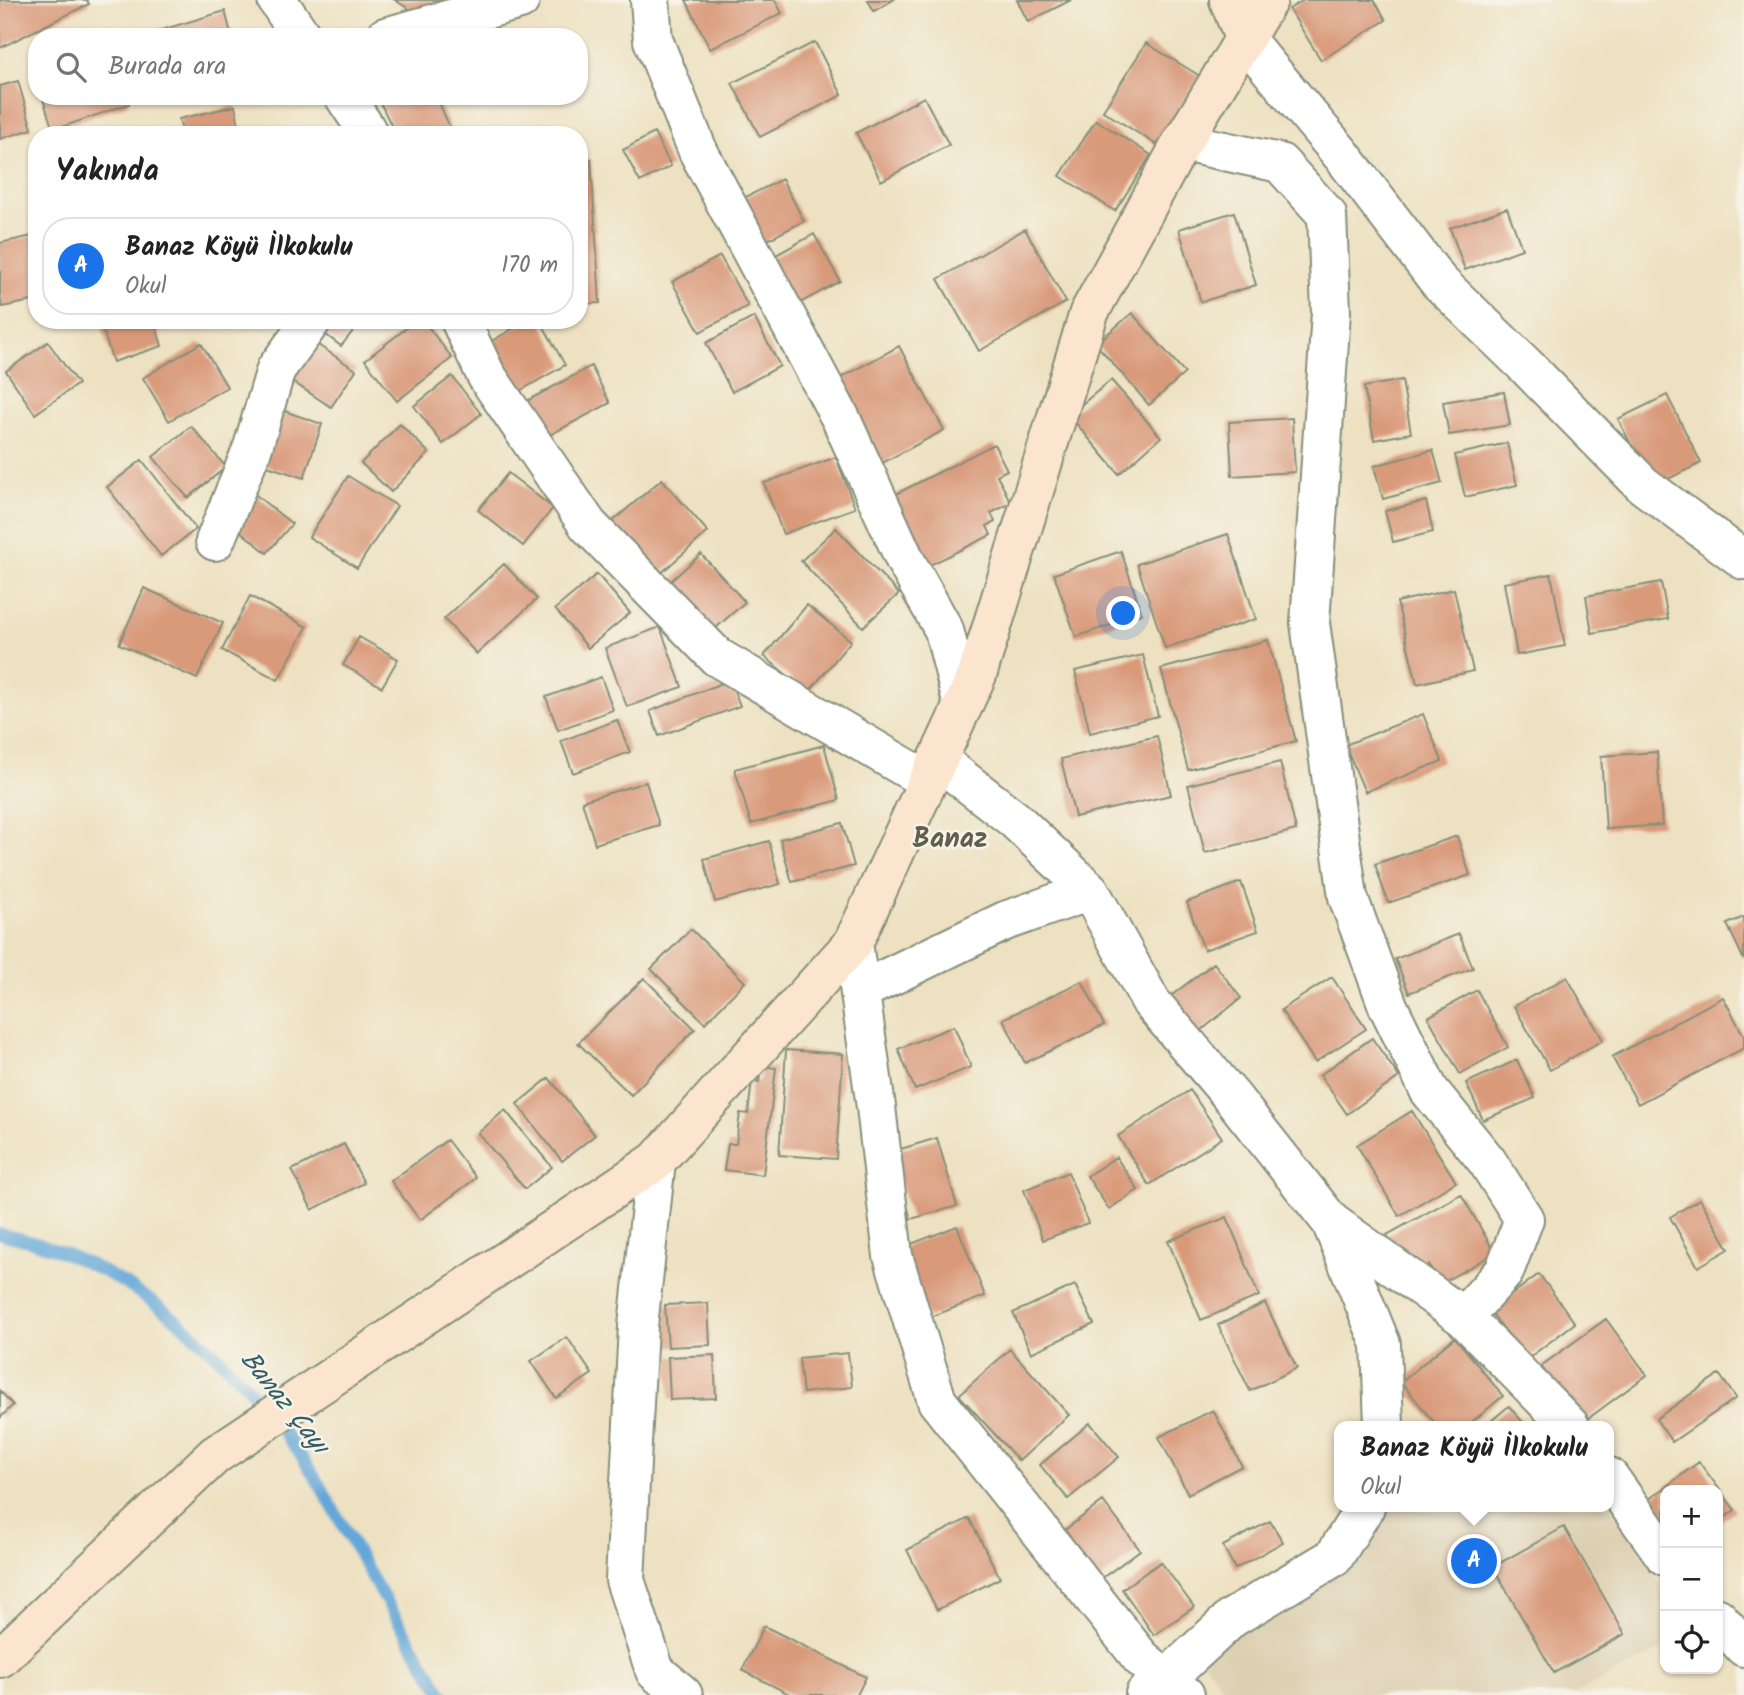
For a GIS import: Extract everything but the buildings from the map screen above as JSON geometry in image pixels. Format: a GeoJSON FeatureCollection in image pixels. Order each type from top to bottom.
{"type":"FeatureCollection","features":[{"type":"Feature","properties":{"kind":"street"},"geometry":{"type":"LineString","coordinates":[[277,0],[296,28]]}},
{"type":"Feature","properties":{"kind":"street"},"geometry":{"type":"LineString","coordinates":[[418,28],[520,0]]}},
{"type":"Feature","properties":{"kind":"street"},"geometry":{"type":"LineString","coordinates":[[650,0],[653,40],[698,151],[841,419],[905,560],[944,630],[963,706]]}},
{"type":"Feature","properties":{"kind":"street"},"geometry":{"type":"LineString","coordinates":[[1229,0],[1244,38],[1341,154],[1439,282],[1643,485],[1744,560]]}},
{"type":"Feature","properties":{"kind":"street"},"geometry":{"type":"LineString","coordinates":[[0,1658],[215,1455],[656,1161],[853,943],[977,675],[1088,313],[1182,142],[1268,0]]}},
{"type":"Feature","properties":{"kind":"street"},"geometry":{"type":"LineString","coordinates":[[350,105],[364,126]]}},
{"type":"Feature","properties":{"kind":"street"},"geometry":{"type":"LineString","coordinates":[[1182,142],[1280,163],[1327,215],[1331,312],[1310,623],[1348,897],[1388,1006],[1429,1090],[1487,1161],[1524,1219],[1504,1272],[1463,1317]]}},
{"type":"Feature","properties":{"kind":"street"},"geometry":{"type":"LineString","coordinates":[[215,541],[253,447],[276,369],[305,329]]}},
{"type":"Feature","properties":{"kind":"street"},"geometry":{"type":"LineString","coordinates":[[464,329],[486,375],[588,525],[718,657],[933,770],[1015,820],[1090,891],[1151,1002],[1232,1097],[1331,1222],[1463,1317],[1565,1421]]}},
{"type":"Feature","properties":{"kind":"street"},"geometry":{"type":"LineString","coordinates":[[860,991],[1005,921],[1090,891]]}},
{"type":"Feature","properties":{"kind":"street"},"geometry":{"type":"LineString","coordinates":[[853,943],[893,1256],[937,1401],[1165,1690],[1232,1618],[1334,1557],[1362,1512]]}},
{"type":"Feature","properties":{"kind":"street"},"geometry":{"type":"LineString","coordinates":[[656,1161],[638,1326],[625,1580],[655,1671],[682,1695]]}},
{"type":"Feature","properties":{"kind":"street"},"geometry":{"type":"LineString","coordinates":[[1331,1222],[1381,1344],[1384,1421]]}},
{"type":"Feature","properties":{"kind":"street"},"geometry":{"type":"LineString","coordinates":[[1614,1484],[1660,1549]]}},
{"type":"Feature","properties":{"kind":"street"},"geometry":{"type":"LineString","coordinates":[[1723,1624],[1744,1647]]}},
{"type":"Feature","properties":{"kind":"shaded area"},"geometry":{"type":"Polygon","coordinates":[[[1614,1511],[1660,1582],[1660,1651],[1573,1695],[1229,1695],[1186,1639],[1378,1512],[1432,1512],[1497,1523],[1512,1512],[1614,1511]]]}},
{"type":"Feature","properties":{"kind":"waterway","name":"Banaz Çayı"},"geometry":{"type":"LineString","coordinates":[[0,1234],[48,1247],[93,1266],[136,1291],[177,1320],[214,1353],[281,1428],[309,1468],[444,1695]]}},
{"type":"Feature","properties":{"kind":"place","name":"Banaz Köyü İlkokulu"},"geometry":{"type":"Point","coordinates":[1474,1561]}},
{"type":"Feature","properties":{"kind":"district","name":"Banaz"},"geometry":{"type":"Point","coordinates":[950,839]}}]}
